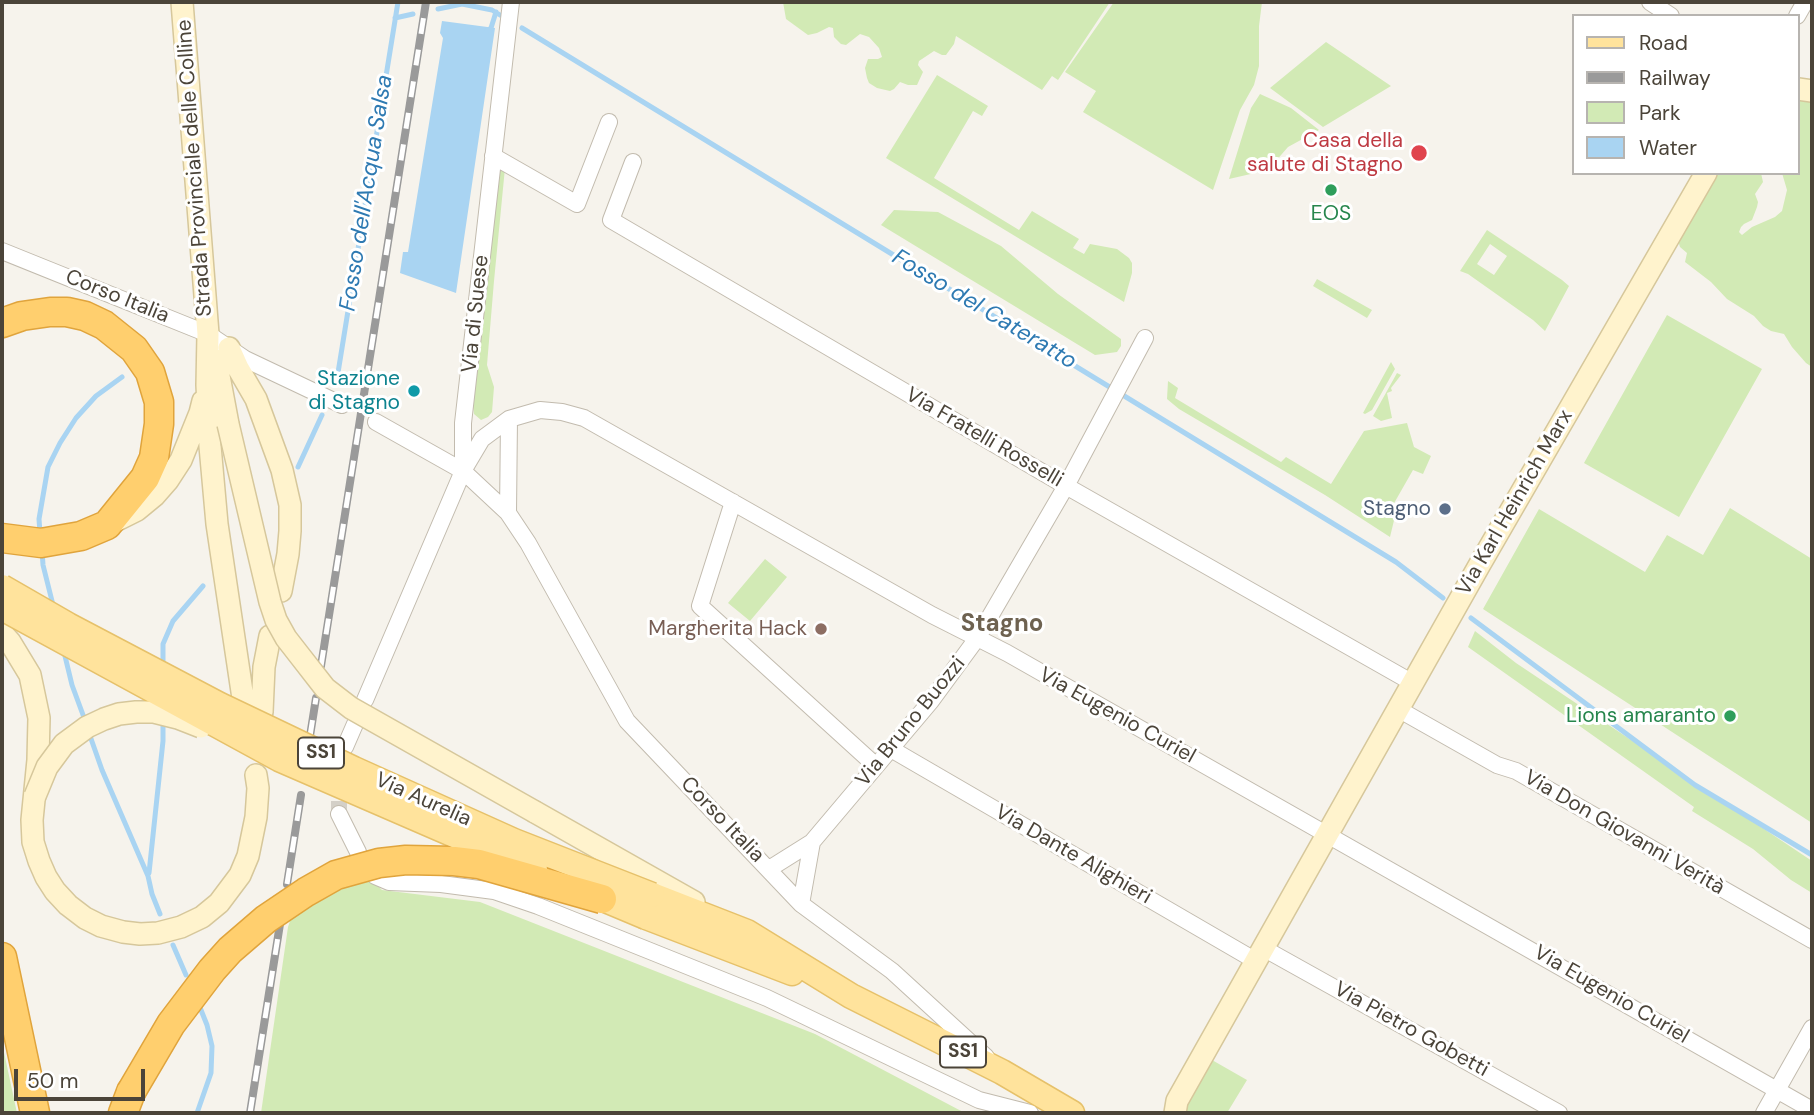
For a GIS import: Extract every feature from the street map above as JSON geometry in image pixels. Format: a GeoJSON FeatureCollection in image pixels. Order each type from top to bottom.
{"type":"FeatureCollection","features":[{"type":"Feature","properties":{"kind":"highway"},"geometry":{"type":"LineString","coordinates":[[2,323],[22,316],[67,312],[85,316],[104,325],[134,349],[150,372],[159,401],[159,433],[154,458],[145,478],[107,525],[81,536],[41,543],[2,538]]}},
{"type":"Feature","properties":{"kind":"highway"},"geometry":{"type":"LineString","coordinates":[[127,1103],[171,1024],[230,950],[266,919],[336,875],[379,863],[454,861],[479,864],[602,899]]}},
{"type":"Feature","properties":{"kind":"highway"},"geometry":{"type":"LineString","coordinates":[[2,957],[35,1113]]}},
{"type":"Feature","properties":{"kind":"main road","name":"Strada Provinciale delle Colline"},"geometry":{"type":"LineString","coordinates":[[182,2],[208,334]]}},
{"type":"Feature","properties":{"kind":"main road","name":"Via Karl Heinrich Marx"},"geometry":{"type":"LineString","coordinates":[[1176,1107],[1327,834],[1705,175]]}},
{"type":"Feature","properties":{"kind":"main road"},"geometry":{"type":"LineString","coordinates":[[208,334],[206,385],[217,524],[253,709],[270,636]]}},
{"type":"Feature","properties":{"kind":"main road"},"geometry":{"type":"LineString","coordinates":[[208,334],[276,621],[325,688],[351,708],[747,932]]}},
{"type":"Feature","properties":{"kind":"main road"},"geometry":{"type":"LineString","coordinates":[[229,348],[256,399],[282,470],[290,505],[288,554],[281,591]]}},
{"type":"Feature","properties":{"kind":"main road"},"geometry":{"type":"LineString","coordinates":[[107,525],[137,510],[155,496],[168,480],[181,460],[200,414],[206,385]]}},
{"type":"Feature","properties":{"kind":"main road","name":"Via Aurelia"},"geometry":{"type":"LineString","coordinates":[[2,587],[196,693],[649,906],[851,996],[1002,1072],[1072,1113]]}},
{"type":"Feature","properties":{"kind":"main road","name":"Via Aurelia"},"geometry":{"type":"LineString","coordinates":[[2,608],[279,759],[602,899],[649,906],[747,932],[851,996]]}},
{"type":"Feature","properties":{"kind":"main road"},"geometry":{"type":"LineString","coordinates":[[2,632],[30,675],[36,695],[39,736],[32,820],[33,842],[38,861],[55,891],[85,918],[123,932],[158,933],[181,927],[202,917],[219,903],[231,890],[248,856],[256,817],[256,775]]}},
{"type":"Feature","properties":{"kind":"main road"},"geometry":{"type":"LineString","coordinates":[[35,796],[47,767],[64,744],[87,727],[119,714],[154,712],[178,718],[279,759]]}},
{"type":"Feature","properties":{"kind":"main road"},"geometry":{"type":"LineString","coordinates":[[1157,1113],[1176,1107]]}},
{"type":"Feature","properties":{"kind":"street","name":"Via di Suese"},"geometry":{"type":"LineString","coordinates":[[463,471],[463,423],[511,2]]}},
{"type":"Feature","properties":{"kind":"street"},"geometry":{"type":"LineString","coordinates":[[1650,2],[1668,14]]}},
{"type":"Feature","properties":{"kind":"street"},"geometry":{"type":"LineString","coordinates":[[493,156],[577,204],[609,122]]}},
{"type":"Feature","properties":{"kind":"street","name":"Via Fratelli Rosselli"},"geometry":{"type":"LineString","coordinates":[[633,162],[611,220],[1066,486],[1413,683]]}},
{"type":"Feature","properties":{"kind":"street","name":"Corso Italia"},"geometry":{"type":"LineString","coordinates":[[2,251],[208,334],[255,365],[342,405]]}},
{"type":"Feature","properties":{"kind":"street","name":"Via Bruno Buozzi"},"geometry":{"type":"LineString","coordinates":[[769,869],[812,842],[931,701],[978,638],[1066,486],[1145,338]]}},
{"type":"Feature","properties":{"kind":"street","name":"Via Eugenio Curiel"},"geometry":{"type":"LineString","coordinates":[[365,700],[463,471],[482,439],[509,419],[540,410],[562,412],[583,418],[932,615],[978,638],[1812,1110]]}},
{"type":"Feature","properties":{"kind":"street"},"geometry":{"type":"LineString","coordinates":[[508,513],[509,419]]}},
{"type":"Feature","properties":{"kind":"street","name":"Corso Italia"},"geometry":{"type":"LineString","coordinates":[[376,422],[463,471],[508,513],[528,543],[627,720],[801,904],[892,971],[1002,1072]]}},
{"type":"Feature","properties":{"kind":"street"},"geometry":{"type":"LineString","coordinates":[[733,502],[700,607],[876,766]]}},
{"type":"Feature","properties":{"kind":"street","name":"Via Don Giovanni Verità"},"geometry":{"type":"LineString","coordinates":[[1398,709],[1497,765],[1517,771],[1812,940]]}},
{"type":"Feature","properties":{"kind":"street"},"geometry":{"type":"LineString","coordinates":[[345,747],[355,724]]}},
{"type":"Feature","properties":{"kind":"street","name":"Via Dante Alighieri"},"geometry":{"type":"LineString","coordinates":[[891,749],[1259,955]]}},
{"type":"Feature","properties":{"kind":"street"},"geometry":{"type":"LineString","coordinates":[[339,814],[358,852]]}},
{"type":"Feature","properties":{"kind":"street"},"geometry":{"type":"LineString","coordinates":[[801,904],[812,842]]}},
{"type":"Feature","properties":{"kind":"street"},"geometry":{"type":"LineString","coordinates":[[375,876],[389,882],[441,884],[494,891],[538,905],[767,998],[979,1100],[1030,1113]]}},
{"type":"Feature","properties":{"kind":"street","name":"Via Pietro Gobetti"},"geometry":{"type":"LineString","coordinates":[[1259,955],[1559,1113]]}},
{"type":"Feature","properties":{"kind":"street"},"geometry":{"type":"LineString","coordinates":[[1764,1113],[1812,1028]]}},
{"type":"Feature","properties":{"kind":"green space"},"geometry":{"type":"Polygon","coordinates":[[[783,2],[1110,2],[1058,80],[1052,76],[1042,90],[956,36],[946,55],[934,51],[919,61],[918,65],[923,72],[917,85],[900,82],[890,91],[877,88],[869,83],[867,78],[865,68],[868,59],[882,57],[879,48],[869,37],[860,34],[846,45],[834,37],[833,28],[808,35],[786,19],[783,2]]]}},
{"type":"Feature","properties":{"kind":"green space"},"geometry":{"type":"Polygon","coordinates":[[[1114,2],[1262,2],[1259,66],[1254,85],[1240,110],[1213,190],[1083,112],[1096,91],[1065,72],[1114,2]]]}},
{"type":"Feature","properties":{"kind":"green space"},"geometry":{"type":"Polygon","coordinates":[[[1326,42],[1391,86],[1323,127],[1270,88],[1326,42]]]}},
{"type":"Feature","properties":{"kind":"green space"},"geometry":{"type":"Polygon","coordinates":[[[937,75],[988,106],[982,116],[973,111],[934,178],[1019,230],[1032,211],[1079,239],[1073,248],[1084,254],[1090,244],[1117,249],[1132,263],[1124,302],[886,158],[937,75]]]}},
{"type":"Feature","properties":{"kind":"green space"},"geometry":{"type":"Polygon","coordinates":[[[1260,94],[1291,108],[1319,130],[1288,147],[1268,170],[1229,179],[1251,108],[1260,94]]]}},
{"type":"Feature","properties":{"kind":"green space"},"geometry":{"type":"Polygon","coordinates":[[[1800,97],[1812,102],[1812,367],[1792,347],[1784,334],[1763,326],[1685,262],[1687,253],[1680,247],[1676,234],[1711,175],[1761,175],[1763,182],[1755,194],[1757,207],[1752,220],[1741,227],[1739,232],[1742,235],[1782,211],[1787,190],[1783,175],[1800,175],[1800,97]]]}},
{"type":"Feature","properties":{"kind":"green space"},"geometry":{"type":"Polygon","coordinates":[[[505,168],[487,365],[494,387],[492,412],[481,420],[474,414],[473,406],[498,171],[505,168]]]}},
{"type":"Feature","properties":{"kind":"green space"},"geometry":{"type":"Polygon","coordinates":[[[894,210],[938,212],[1001,246],[1058,294],[1121,339],[1121,346],[1117,352],[1095,355],[881,225],[894,210]]]}},
{"type":"Feature","properties":{"kind":"green space"},"geometry":{"type":"Polygon","coordinates":[[[1487,230],[1569,286],[1545,331],[1468,274],[1460,271],[1487,230]],[[1490,244],[1477,264],[1494,275],[1507,256],[1490,244]]]}},
{"type":"Feature","properties":{"kind":"green space"},"geometry":{"type":"Polygon","coordinates":[[[1317,279],[1372,310],[1367,318],[1313,286],[1317,279]]]}},
{"type":"Feature","properties":{"kind":"green space"},"geometry":{"type":"Polygon","coordinates":[[[1667,315],[1762,369],[1679,517],[1584,463],[1667,315]]]}},
{"type":"Feature","properties":{"kind":"green space"},"geometry":{"type":"Polygon","coordinates":[[[1391,362],[1395,369],[1372,410],[1363,413],[1391,362]]]}},
{"type":"Feature","properties":{"kind":"green space"},"geometry":{"type":"Polygon","coordinates":[[[1397,373],[1401,375],[1391,388],[1392,391],[1387,393],[1392,418],[1381,421],[1373,416],[1397,373]]]}},
{"type":"Feature","properties":{"kind":"green space"},"geometry":{"type":"Polygon","coordinates":[[[1168,381],[1178,388],[1175,398],[1281,462],[1286,457],[1331,484],[1364,431],[1407,423],[1414,447],[1431,456],[1423,474],[1413,470],[1393,505],[1397,508],[1390,537],[1325,495],[1179,409],[1167,399],[1168,381]]]}},
{"type":"Feature","properties":{"kind":"green space","name":"Lions amaranto"},"geometry":{"type":"Polygon","coordinates":[[[1730,508],[1812,559],[1812,823],[1483,609],[1539,509],[1645,572],[1667,535],[1703,555],[1730,508]]]}},
{"type":"Feature","properties":{"kind":"green space"},"geometry":{"type":"Polygon","coordinates":[[[765,559],[787,577],[750,621],[728,603],[765,559]]]}},
{"type":"Feature","properties":{"kind":"green space"},"geometry":{"type":"Polygon","coordinates":[[[1475,631],[1516,663],[1812,861],[1812,893],[1791,880],[1753,849],[1692,811],[1694,807],[1468,647],[1475,631]]]}},
{"type":"Feature","properties":{"kind":"green space"},"geometry":{"type":"Polygon","coordinates":[[[371,879],[382,890],[480,902],[815,1034],[965,1113],[261,1113],[292,915],[318,899],[371,879]]]}},
{"type":"Feature","properties":{"kind":"green space"},"geometry":{"type":"Polygon","coordinates":[[[2,1043],[17,1113],[2,1113],[2,1043]]]}},
{"type":"Feature","properties":{"kind":"green space"},"geometry":{"type":"Polygon","coordinates":[[[1212,1060],[1247,1080],[1227,1113],[1184,1113],[1187,1104],[1212,1060]]]}},
{"type":"Feature","properties":{"kind":"water"},"geometry":{"type":"Polygon","coordinates":[[[442,21],[495,28],[456,293],[400,273],[403,252],[408,252],[443,38],[440,33],[442,21]]]}},
{"type":"Feature","properties":{"kind":"waterway","name":"Fosso dell'Acqua Salsa"},"geometry":{"type":"LineString","coordinates":[[336,385],[398,2]]}},
{"type":"Feature","properties":{"kind":"waterway","name":"Fosso del Cateratto"},"geometry":{"type":"LineString","coordinates":[[438,9],[462,4],[492,10],[500,15]]}},
{"type":"Feature","properties":{"kind":"waterway"},"geometry":{"type":"LineString","coordinates":[[487,31],[491,28],[496,12]]}},
{"type":"Feature","properties":{"kind":"waterway","name":"Fosso del Cateratto"},"geometry":{"type":"LineString","coordinates":[[395,18],[413,14]]}},
{"type":"Feature","properties":{"kind":"waterway","name":"Fosso del Cateratto"},"geometry":{"type":"LineString","coordinates":[[522,28],[1396,562],[1443,598]]}},
{"type":"Feature","properties":{"kind":"waterway"},"geometry":{"type":"LineString","coordinates":[[40,533],[39,519],[48,467],[60,443],[76,418],[96,396],[122,377]]}},
{"type":"Feature","properties":{"kind":"waterway","name":"Fosso dell'Acqua Salsa"},"geometry":{"type":"LineString","coordinates":[[298,467],[322,415]]}},
{"type":"Feature","properties":{"kind":"waterway"},"geometry":{"type":"LineString","coordinates":[[42,550],[54,609]]}},
{"type":"Feature","properties":{"kind":"waterway","name":"Fosso dell'Acqua Salsa"},"geometry":{"type":"LineString","coordinates":[[163,667],[163,644],[173,621],[203,586]]}},
{"type":"Feature","properties":{"kind":"waterway","name":"Fosso del Cateratto"},"geometry":{"type":"LineString","coordinates":[[1471,618],[1695,785],[1812,855]]}},
{"type":"Feature","properties":{"kind":"waterway"},"geometry":{"type":"LineString","coordinates":[[64,652],[72,685],[86,723]]}},
{"type":"Feature","properties":{"kind":"waterway","name":"Fosso dell'Acqua Salsa"},"geometry":{"type":"LineString","coordinates":[[149,873],[163,719]]}},
{"type":"Feature","properties":{"kind":"waterway"},"geometry":{"type":"LineString","coordinates":[[89,733],[148,876],[160,914]]}},
{"type":"Feature","properties":{"kind":"waterway"},"geometry":{"type":"LineString","coordinates":[[173,945],[186,975]]}},
{"type":"Feature","properties":{"kind":"waterway"},"geometry":{"type":"LineString","coordinates":[[197,1113],[211,1073],[212,1046],[199,1005]]}},
{"type":"Feature","properties":{"kind":"tunnel"},"geometry":{"type":"LineString","coordinates":[[339,777],[339,814]]}},
{"type":"Feature","properties":{"kind":"railway"},"geometry":{"type":"LineString","coordinates":[[321,666],[426,2]]}},
{"type":"Feature","properties":{"kind":"railway"},"geometry":{"type":"LineString","coordinates":[[310,736],[316,698]]}},
{"type":"Feature","properties":{"kind":"railway"},"geometry":{"type":"LineString","coordinates":[[287,884],[301,795]]}},
{"type":"Feature","properties":{"kind":"railway"},"geometry":{"type":"LineString","coordinates":[[250,1113],[280,924]]}},
{"type":"Feature","properties":{"kind":"place","name":"Casa della salute di Stagno"},"geometry":{"type":"Point","coordinates":[1419,153]}},
{"type":"Feature","properties":{"kind":"place","name":"EOS"},"geometry":{"type":"Point","coordinates":[1331,190]}},
{"type":"Feature","properties":{"kind":"place","name":"Stazione di Stagno"},"geometry":{"type":"Point","coordinates":[414,391]}},
{"type":"Feature","properties":{"kind":"place","name":"Stagno"},"geometry":{"type":"Point","coordinates":[1445,509]}},
{"type":"Feature","properties":{"kind":"place","name":"Margherita Hack"},"geometry":{"type":"Point","coordinates":[821,629]}},
{"type":"Feature","properties":{"kind":"place","name":"Lions amaranto"},"geometry":{"type":"Point","coordinates":[1730,716]}},
{"type":"Feature","properties":{"kind":"district","name":"Stagno"},"geometry":{"type":"Point","coordinates":[1002,625]}}]}
